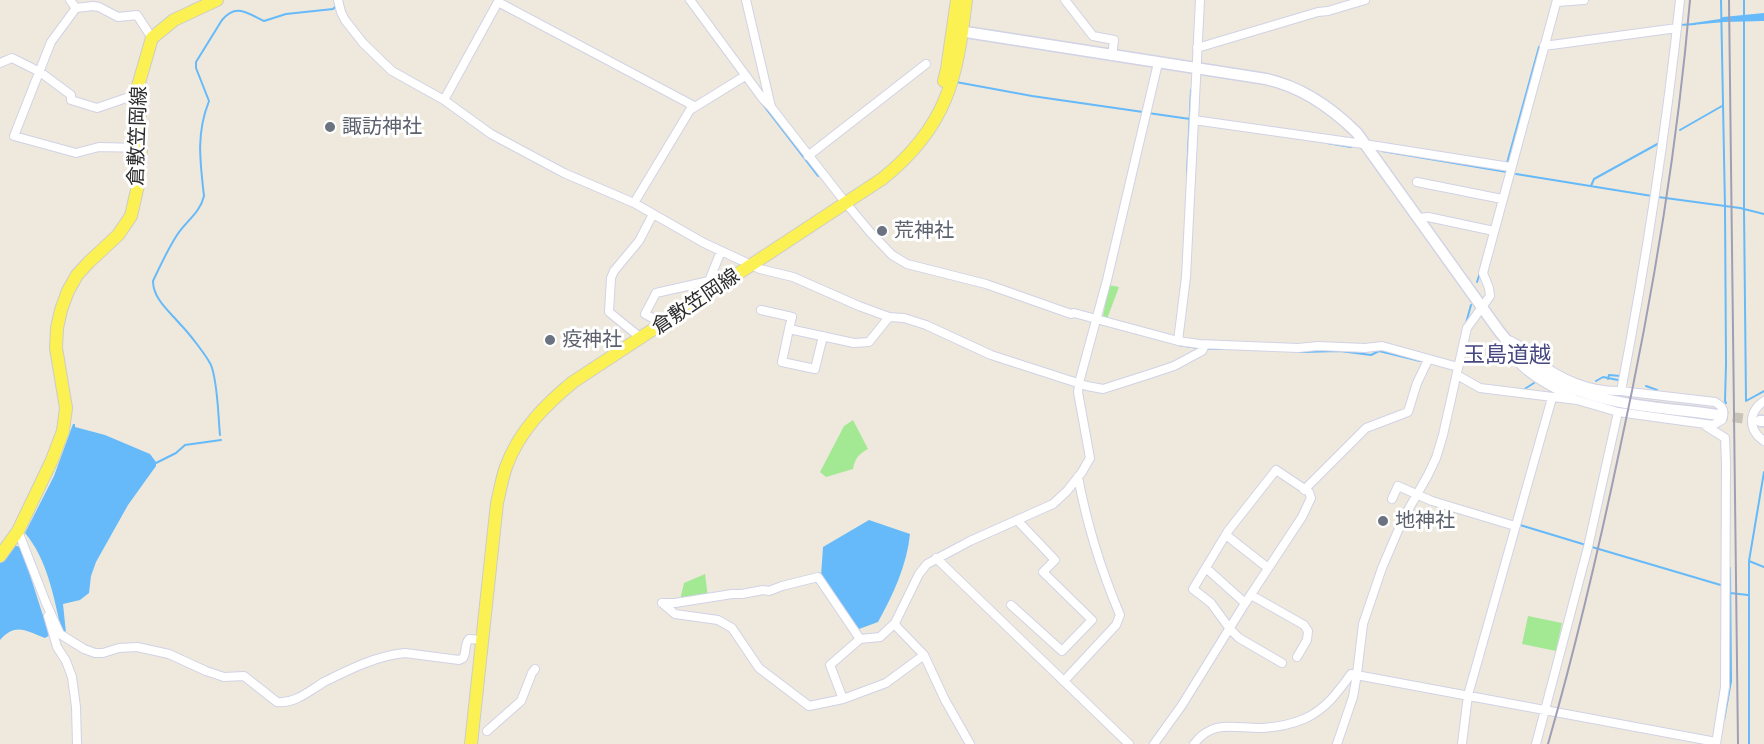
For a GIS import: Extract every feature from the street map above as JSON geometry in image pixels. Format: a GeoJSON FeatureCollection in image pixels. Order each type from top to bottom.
{"type":"FeatureCollection","features":[{"type":"Feature","properties":{"kind":"main road"},"geometry":{"type":"LineString","coordinates":[[152,38],[174,20],[217,0]]}},
{"type":"Feature","properties":{"kind":"main road","name":"倉敷笠岡線"},"geometry":{"type":"LineString","coordinates":[[471,744],[497,503],[506,467],[531,423],[549,402],[573,382],[882,179],[899,165],[912,152],[937,118],[948,94],[958,63],[957,0]]}},
{"type":"Feature","properties":{"kind":"main road","name":"倉敷笠岡線"},"geometry":{"type":"LineString","coordinates":[[958,31],[966,0]]}},
{"type":"Feature","properties":{"kind":"main road","name":"倉敷笠岡線"},"geometry":{"type":"LineString","coordinates":[[0,556],[18,531],[52,460],[63,431],[66,408],[56,348],[57,328],[68,291],[77,275],[118,235],[131,216],[139,189],[141,148],[138,86],[152,38]]}},
{"type":"Feature","properties":{"kind":"street"},"geometry":{"type":"LineString","coordinates":[[70,0],[76,8]]}},
{"type":"Feature","properties":{"kind":"street"},"geometry":{"type":"LineString","coordinates":[[690,0],[743,77],[771,107],[845,202],[886,250],[907,264],[986,284],[1097,322],[1204,347],[1365,348],[1382,346],[1457,371],[1480,388],[1552,398],[1577,399]]}},
{"type":"Feature","properties":{"kind":"street"},"geometry":{"type":"LineString","coordinates":[[746,0],[771,107]]}},
{"type":"Feature","properties":{"kind":"street"},"geometry":{"type":"LineString","coordinates":[[1065,0],[1093,36],[1114,40],[1112,56]]}},
{"type":"Feature","properties":{"kind":"street"},"geometry":{"type":"LineString","coordinates":[[1178,341],[1186,277],[1200,0]]}},
{"type":"Feature","properties":{"kind":"street"},"geometry":{"type":"LineString","coordinates":[[1197,50],[1318,12],[1365,0]]}},
{"type":"Feature","properties":{"kind":"street"},"geometry":{"type":"LineString","coordinates":[[1337,744],[1353,697],[1363,624],[1392,544],[1436,458],[1467,328],[1490,296],[1482,274],[1507,167],[1557,1],[1584,0]]}},
{"type":"Feature","properties":{"kind":"street"},"geometry":{"type":"LineString","coordinates":[[1621,391],[1655,199],[1680,0]]}},
{"type":"Feature","properties":{"kind":"street"},"geometry":{"type":"LineString","coordinates":[[444,100],[499,1],[694,106]]}},
{"type":"Feature","properties":{"kind":"street"},"geometry":{"type":"LineString","coordinates":[[339,3],[345,20],[381,62],[392,71],[444,100],[490,134],[564,173],[634,203],[751,265],[793,277],[889,317],[904,318],[926,325],[992,355],[1079,384],[1103,389],[1174,366],[1204,347]]}},
{"type":"Feature","properties":{"kind":"street"},"geometry":{"type":"LineString","coordinates":[[141,148],[99,147],[76,153],[14,136],[51,42],[76,8],[99,7],[118,17],[137,15],[152,38]]}},
{"type":"Feature","properties":{"kind":"street"},"geometry":{"type":"LineString","coordinates":[[1544,46],[1676,27]]}},
{"type":"Feature","properties":{"kind":"street"},"geometry":{"type":"LineString","coordinates":[[958,31],[1278,81],[1301,91],[1339,116],[1357,133],[1505,339],[1539,371],[1562,385],[1599,398],[1718,415]]}},
{"type":"Feature","properties":{"kind":"street"},"geometry":{"type":"LineString","coordinates":[[0,63],[12,58],[40,72],[71,95],[70,100],[97,108],[138,94]]}},
{"type":"Feature","properties":{"kind":"street"},"geometry":{"type":"LineString","coordinates":[[843,699],[830,665],[860,639],[880,637],[896,623],[919,574],[927,564],[1036,513],[1058,500],[1078,477],[1090,458],[1078,392],[1079,384],[1097,322],[1158,63]]}},
{"type":"Feature","properties":{"kind":"street"},"geometry":{"type":"LineString","coordinates":[[808,156],[926,64]]}},
{"type":"Feature","properties":{"kind":"street"},"geometry":{"type":"LineString","coordinates":[[634,203],[690,110],[743,77]]}},
{"type":"Feature","properties":{"kind":"street"},"geometry":{"type":"LineString","coordinates":[[1194,120],[1366,144],[1507,167]]}},
{"type":"Feature","properties":{"kind":"street"},"geometry":{"type":"LineString","coordinates":[[1417,182],[1500,199]]}},
{"type":"Feature","properties":{"kind":"street"},"geometry":{"type":"LineString","coordinates":[[641,338],[609,312],[610,278],[639,241],[653,214]]}},
{"type":"Feature","properties":{"kind":"street"},"geometry":{"type":"LineString","coordinates":[[1419,218],[1428,217],[1492,230]]}},
{"type":"Feature","properties":{"kind":"street"},"geometry":{"type":"LineString","coordinates":[[656,320],[645,314],[656,293],[710,282],[721,251]]}},
{"type":"Feature","properties":{"kind":"street"},"geometry":{"type":"LineString","coordinates":[[761,310],[792,317],[782,363],[815,369],[823,336]]}},
{"type":"Feature","properties":{"kind":"street"},"geometry":{"type":"LineString","coordinates":[[789,329],[854,343],[869,342],[889,317]]}},
{"type":"Feature","properties":{"kind":"street"},"geometry":{"type":"LineString","coordinates":[[1505,339],[1514,341],[1540,363],[1571,381],[1596,389],[1712,401],[1719,404],[1723,411],[1722,420],[1716,425],[1704,425],[1618,412],[1577,399],[1553,389],[1522,366],[1509,352],[1505,339]]}},
{"type":"Feature","properties":{"kind":"street"},"geometry":{"type":"LineString","coordinates":[[1304,490],[1366,428],[1408,412],[1417,383],[1428,360]]}},
{"type":"Feature","properties":{"kind":"street"},"geometry":{"type":"LineString","coordinates":[[1462,744],[1468,695],[1552,398]]}},
{"type":"Feature","properties":{"kind":"street"},"geometry":{"type":"LineString","coordinates":[[1764,401],[1754,411],[1751,422],[1756,435],[1764,441]]}},
{"type":"Feature","properties":{"kind":"street"},"geometry":{"type":"LineString","coordinates":[[1536,744],[1588,545],[1618,412]]}},
{"type":"Feature","properties":{"kind":"street"},"geometry":{"type":"LineString","coordinates":[[1194,744],[1204,732],[1216,727],[1264,728],[1291,724],[1305,719],[1323,708],[1341,689],[1351,674],[1716,743],[1725,687],[1725,438],[1704,425]]}},
{"type":"Feature","properties":{"kind":"street"},"geometry":{"type":"LineString","coordinates":[[1154,744],[1182,705],[1230,629],[1248,599],[1302,517],[1311,498],[1309,492],[1276,470],[1226,535],[1193,589],[1210,603],[1230,629],[1239,638],[1282,663]]}},
{"type":"Feature","properties":{"kind":"street"},"geometry":{"type":"LineString","coordinates":[[1064,681],[1116,625],[1120,615],[1096,551],[1078,477]]}},
{"type":"Feature","properties":{"kind":"street"},"geometry":{"type":"LineString","coordinates":[[1392,499],[1398,486],[1417,495],[1515,526]]}},
{"type":"Feature","properties":{"kind":"street"},"geometry":{"type":"LineString","coordinates":[[1011,604],[1062,651],[1092,620],[1043,572],[1054,560],[1017,520]]}},
{"type":"Feature","properties":{"kind":"street"},"geometry":{"type":"LineString","coordinates":[[18,531],[60,634],[95,653],[137,647],[154,650],[224,677],[243,676],[276,702],[295,700],[324,682],[388,656],[405,653],[459,660],[465,655],[469,639],[483,640]]}},
{"type":"Feature","properties":{"kind":"street"},"geometry":{"type":"LineString","coordinates":[[1226,535],[1268,568]]}},
{"type":"Feature","properties":{"kind":"street"},"geometry":{"type":"LineString","coordinates":[[936,558],[1129,744]]}},
{"type":"Feature","properties":{"kind":"street"},"geometry":{"type":"LineString","coordinates":[[1206,568],[1248,599],[1304,625],[1308,631],[1307,640],[1298,657]]}},
{"type":"Feature","properties":{"kind":"street"},"geometry":{"type":"LineString","coordinates":[[860,639],[818,577],[769,591],[662,603],[675,614],[718,620],[732,628],[759,668],[809,706],[843,699],[886,683],[924,655]]}},
{"type":"Feature","properties":{"kind":"street"},"geometry":{"type":"LineString","coordinates":[[46,603],[50,627],[57,647],[72,677],[77,744]]}},
{"type":"Feature","properties":{"kind":"street"},"geometry":{"type":"LineString","coordinates":[[896,623],[897,627],[924,655],[945,700],[970,744]]}},
{"type":"Feature","properties":{"kind":"street"},"geometry":{"type":"LineString","coordinates":[[487,731],[521,701],[532,673],[536,669]]}},
{"type":"Feature","properties":{"kind":"green space"},"geometry":{"type":"Polygon","coordinates":[[[1109,285],[1119,287],[1107,319],[1103,316],[1109,285]]]}},
{"type":"Feature","properties":{"kind":"green space"},"geometry":{"type":"Polygon","coordinates":[[[853,420],[868,449],[858,457],[853,469],[826,477],[820,472],[844,426],[853,420]]]}},
{"type":"Feature","properties":{"kind":"green space"},"geometry":{"type":"Polygon","coordinates":[[[705,574],[708,597],[680,600],[684,583],[705,574]]]}},
{"type":"Feature","properties":{"kind":"green space"},"geometry":{"type":"Polygon","coordinates":[[[1528,616],[1562,623],[1556,651],[1522,644],[1528,616]]]}},
{"type":"Feature","properties":{"kind":"water"},"geometry":{"type":"Polygon","coordinates":[[[1764,13],[1764,21],[1692,25],[1723,17],[1764,13]]]}},
{"type":"Feature","properties":{"kind":"water"},"geometry":{"type":"Polygon","coordinates":[[[73,424],[75,427],[105,435],[150,454],[156,466],[128,505],[96,562],[89,593],[80,600],[63,604],[66,633],[62,632],[45,567],[25,533],[54,476],[73,424]]]}},
{"type":"Feature","properties":{"kind":"water"},"geometry":{"type":"Polygon","coordinates":[[[869,520],[910,534],[903,568],[884,612],[878,622],[859,629],[821,576],[823,547],[869,520]]]}},
{"type":"Feature","properties":{"kind":"water"},"geometry":{"type":"Polygon","coordinates":[[[12,545],[21,547],[50,635],[45,638],[27,631],[16,630],[6,634],[0,640],[0,561],[12,545]]]}},
{"type":"Feature","properties":{"kind":"waterway"},"geometry":{"type":"LineString","coordinates":[[1721,0],[1726,403]]}},
{"type":"Feature","properties":{"kind":"waterway"},"geometry":{"type":"LineString","coordinates":[[1744,0],[1746,401],[1764,391]]}},
{"type":"Feature","properties":{"kind":"waterway"},"geometry":{"type":"LineString","coordinates":[[220,435],[211,365],[159,299],[153,281],[174,240],[196,212],[204,196],[200,159],[201,136],[209,101],[196,68],[196,62],[222,20],[232,12],[242,11],[264,21],[286,14],[333,9],[336,6]]}},
{"type":"Feature","properties":{"kind":"waterway"},"geometry":{"type":"LineString","coordinates":[[1680,25],[1695,24]]}},
{"type":"Feature","properties":{"kind":"waterway"},"geometry":{"type":"LineString","coordinates":[[1507,163],[1541,46]]}},
{"type":"Feature","properties":{"kind":"waterway"},"geometry":{"type":"LineString","coordinates":[[956,82],[1143,112]]}},
{"type":"Feature","properties":{"kind":"waterway"},"geometry":{"type":"LineString","coordinates":[[1187,174],[1191,90]]}},
{"type":"Feature","properties":{"kind":"waterway"},"geometry":{"type":"LineString","coordinates":[[761,102],[818,176]]}},
{"type":"Feature","properties":{"kind":"waterway"},"geometry":{"type":"LineString","coordinates":[[1680,130],[1722,106]]}},
{"type":"Feature","properties":{"kind":"waterway"},"geometry":{"type":"LineString","coordinates":[[1148,113],[1190,119]]}},
{"type":"Feature","properties":{"kind":"waterway"},"geometry":{"type":"LineString","coordinates":[[1591,186],[1594,179],[1661,142]]}},
{"type":"Feature","properties":{"kind":"waterway"},"geometry":{"type":"LineString","coordinates":[[1327,143],[1351,147]]}},
{"type":"Feature","properties":{"kind":"waterway"},"geometry":{"type":"LineString","coordinates":[[1382,151],[1507,172]]}},
{"type":"Feature","properties":{"kind":"waterway"},"geometry":{"type":"LineString","coordinates":[[1516,174],[1652,196]]}},
{"type":"Feature","properties":{"kind":"waterway"},"geometry":{"type":"LineString","coordinates":[[1658,197],[1740,208],[1764,214]]}},
{"type":"Feature","properties":{"kind":"waterway"},"geometry":{"type":"LineString","coordinates":[[1477,282],[1480,273]]}},
{"type":"Feature","properties":{"kind":"waterway"},"geometry":{"type":"LineString","coordinates":[[1466,323],[1471,305]]}},
{"type":"Feature","properties":{"kind":"waterway"},"geometry":{"type":"LineString","coordinates":[[1178,345],[1199,348]]}},
{"type":"Feature","properties":{"kind":"waterway"},"geometry":{"type":"LineString","coordinates":[[1205,349],[1223,349]]}},
{"type":"Feature","properties":{"kind":"waterway"},"geometry":{"type":"LineString","coordinates":[[1300,352],[1340,351],[1371,355],[1379,351],[1420,361]]}},
{"type":"Feature","properties":{"kind":"waterway"},"geometry":{"type":"LineString","coordinates":[[1608,379],[1609,375],[1620,376]]}},
{"type":"Feature","properties":{"kind":"waterway"},"geometry":{"type":"LineString","coordinates":[[1596,381],[1603,377],[1618,380]]}},
{"type":"Feature","properties":{"kind":"waterway"},"geometry":{"type":"LineString","coordinates":[[1523,390],[1534,383]]}},
{"type":"Feature","properties":{"kind":"waterway"},"geometry":{"type":"LineString","coordinates":[[1646,386],[1657,390]]}},
{"type":"Feature","properties":{"kind":"waterway"},"geometry":{"type":"LineString","coordinates":[[156,463],[176,453],[185,445],[221,440]]}},
{"type":"Feature","properties":{"kind":"waterway"},"geometry":{"type":"LineString","coordinates":[[1749,744],[1749,561],[1764,472]]}},
{"type":"Feature","properties":{"kind":"waterway"},"geometry":{"type":"LineString","coordinates":[[1520,525],[1586,545]]}},
{"type":"Feature","properties":{"kind":"waterway"},"geometry":{"type":"LineString","coordinates":[[1592,547],[1724,586]]}},
{"type":"Feature","properties":{"kind":"waterway"},"geometry":{"type":"LineString","coordinates":[[1749,561],[1764,567]]}},
{"type":"Feature","properties":{"kind":"waterway"},"geometry":{"type":"LineString","coordinates":[[1724,720],[1731,681],[1730,568]]}},
{"type":"Feature","properties":{"kind":"waterway"},"geometry":{"type":"LineString","coordinates":[[1730,593],[1748,595]]}},
{"type":"Feature","properties":{"kind":"tunnel"},"geometry":{"type":"LineString","coordinates":[[1718,415],[1760,421]]}},
{"type":"Feature","properties":{"kind":"railway"},"geometry":{"type":"LineString","coordinates":[[1548,744],[1595,560],[1643,337],[1671,169],[1690,0]]}},
{"type":"Feature","properties":{"kind":"railway"},"geometry":{"type":"LineString","coordinates":[[1729,0],[1738,744]]}},
{"type":"Feature","properties":{"kind":"place","name":"諏訪神社"},"geometry":{"type":"Point","coordinates":[330,127]}},
{"type":"Feature","properties":{"kind":"place","name":"荒神社"},"geometry":{"type":"Point","coordinates":[882,231]}},
{"type":"Feature","properties":{"kind":"place","name":"疫神社"},"geometry":{"type":"Point","coordinates":[550,340]}},
{"type":"Feature","properties":{"kind":"place","name":"地神社"},"geometry":{"type":"Point","coordinates":[1383,521]}},
{"type":"Feature","properties":{"kind":"district","name":"玉島道越"},"geometry":{"type":"Point","coordinates":[1507,356]}}]}
